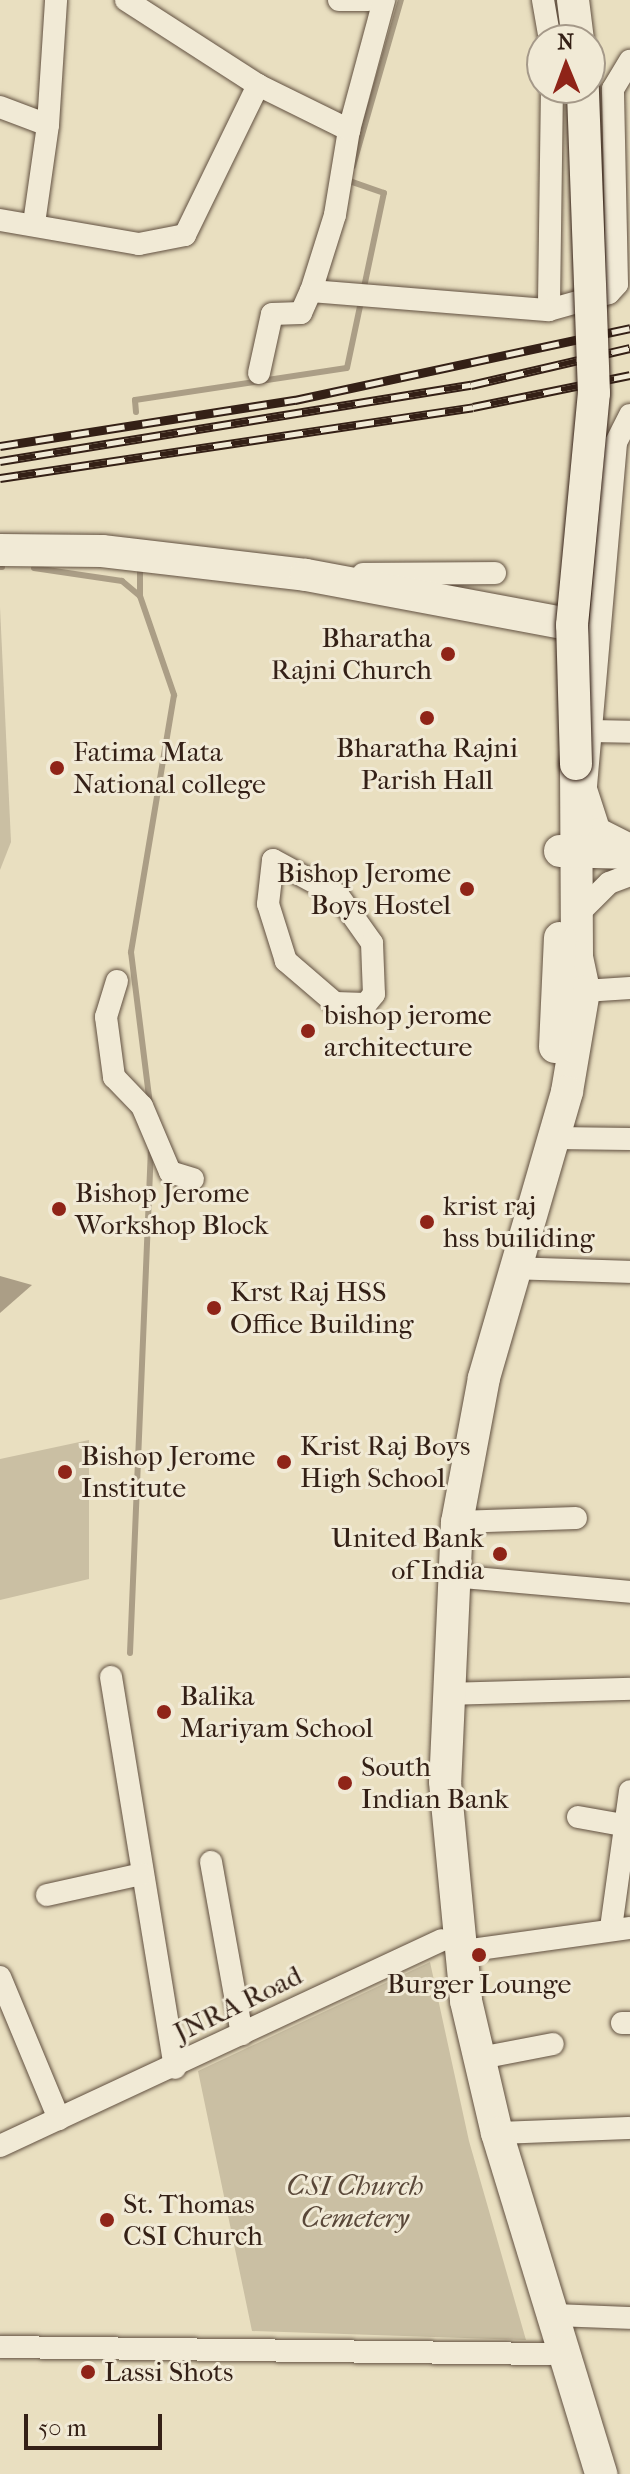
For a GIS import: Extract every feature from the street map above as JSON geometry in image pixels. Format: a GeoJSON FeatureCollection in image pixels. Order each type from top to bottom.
{"type":"FeatureCollection","features":[{"type":"Feature","properties":{"kind":"main road"},"geometry":{"type":"LineString","coordinates":[[573,0],[576,24]]}},
{"type":"Feature","properties":{"kind":"main road"},"geometry":{"type":"LineString","coordinates":[[584,104],[594,393],[572,625],[576,764],[559,1031],[475,1332],[441,1513],[430,1639],[430,1796],[479,2144],[550,2354],[586,2474]]}},
{"type":"Feature","properties":{"kind":"main road"},"geometry":{"type":"LineString","coordinates":[[0,550],[102,551],[306,575],[389,588],[572,625]]}},
{"type":"Feature","properties":{"kind":"main road"},"geometry":{"type":"LineString","coordinates":[[570,852],[630,853]]}},
{"type":"Feature","properties":{"kind":"main road"},"geometry":{"type":"LineString","coordinates":[[570,852],[584,991],[555,1138],[512,1268],[457,1522],[447,1694],[447,1853],[449,1946],[497,2133],[601,2474]]}},
{"type":"Feature","properties":{"kind":"street"},"geometry":{"type":"LineString","coordinates":[[34,223],[48,125],[56,0]]}},
{"type":"Feature","properties":{"kind":"street"},"geometry":{"type":"LineString","coordinates":[[126,0],[258,85],[349,130]]}},
{"type":"Feature","properties":{"kind":"street"},"geometry":{"type":"LineString","coordinates":[[339,0],[368,0]]}},
{"type":"Feature","properties":{"kind":"street"},"geometry":{"type":"LineString","coordinates":[[259,373],[272,314],[301,313],[311,291],[335,215],[349,130],[384,0]]}},
{"type":"Feature","properties":{"kind":"street"},"geometry":{"type":"LineString","coordinates":[[543,0],[547,24]]}},
{"type":"Feature","properties":{"kind":"street"},"geometry":{"type":"LineString","coordinates":[[311,291],[549,310],[609,293],[617,284],[613,89],[630,61]]}},
{"type":"Feature","properties":{"kind":"street"},"geometry":{"type":"LineString","coordinates":[[0,220],[34,223],[139,244],[185,235],[258,85]]}},
{"type":"Feature","properties":{"kind":"street"},"geometry":{"type":"LineString","coordinates":[[549,310],[552,104]]}},
{"type":"Feature","properties":{"kind":"street"},"geometry":{"type":"LineString","coordinates":[[0,107],[48,125]]}},
{"type":"Feature","properties":{"kind":"street"},"geometry":{"type":"LineString","coordinates":[[630,415],[616,443],[591,731],[589,814],[599,829],[630,845]]}},
{"type":"Feature","properties":{"kind":"street"},"geometry":{"type":"LineString","coordinates":[[306,575],[495,573]]}},
{"type":"Feature","properties":{"kind":"street"},"geometry":{"type":"LineString","coordinates":[[591,731],[630,732]]}},
{"type":"Feature","properties":{"kind":"street"},"geometry":{"type":"LineString","coordinates":[[273,860],[338,895],[372,943],[374,994],[366,1004],[335,1003],[286,961],[268,904],[273,860]]}},
{"type":"Feature","properties":{"kind":"street"},"geometry":{"type":"LineString","coordinates":[[578,914],[609,883],[630,875]]}},
{"type":"Feature","properties":{"kind":"street"},"geometry":{"type":"LineString","coordinates":[[117,981],[106,1017],[114,1077],[142,1106],[170,1172],[193,1179]]}},
{"type":"Feature","properties":{"kind":"street"},"geometry":{"type":"LineString","coordinates":[[584,991],[630,988]]}},
{"type":"Feature","properties":{"kind":"street"},"geometry":{"type":"LineString","coordinates":[[555,1138],[630,1139]]}},
{"type":"Feature","properties":{"kind":"street"},"geometry":{"type":"LineString","coordinates":[[512,1268],[630,1272]]}},
{"type":"Feature","properties":{"kind":"street"},"geometry":{"type":"LineString","coordinates":[[457,1522],[576,1518]]}},
{"type":"Feature","properties":{"kind":"street"},"geometry":{"type":"LineString","coordinates":[[452,1576],[630,1592]]}},
{"type":"Feature","properties":{"kind":"street"},"geometry":{"type":"LineString","coordinates":[[111,1677],[175,2068]]}},
{"type":"Feature","properties":{"kind":"street"},"geometry":{"type":"LineString","coordinates":[[447,1694],[630,1689]]}},
{"type":"Feature","properties":{"kind":"street"},"geometry":{"type":"LineString","coordinates":[[621,1928],[623,1825],[630,1791]]}},
{"type":"Feature","properties":{"kind":"street"},"geometry":{"type":"LineString","coordinates":[[578,1817],[623,1825]]}},
{"type":"Feature","properties":{"kind":"street"},"geometry":{"type":"LineString","coordinates":[[211,1862],[242,2034]]}},
{"type":"Feature","properties":{"kind":"street"},"geometry":{"type":"LineString","coordinates":[[47,1895],[142,1874]]}},
{"type":"Feature","properties":{"kind":"street","name":"JNRA Road"},"geometry":{"type":"LineString","coordinates":[[0,2146],[175,2068],[242,2034],[449,1946],[621,1928]]}},
{"type":"Feature","properties":{"kind":"street"},"geometry":{"type":"LineString","coordinates":[[0,1977],[59,2119]]}},
{"type":"Feature","properties":{"kind":"street"},"geometry":{"type":"LineString","coordinates":[[480,2058],[553,2044]]}},
{"type":"Feature","properties":{"kind":"street"},"geometry":{"type":"LineString","coordinates":[[497,2133],[630,2128]]}},
{"type":"Feature","properties":{"kind":"street"},"geometry":{"type":"LineString","coordinates":[[553,2315],[630,2318]]}},
{"type":"Feature","properties":{"kind":"street"},"geometry":{"type":"LineString","coordinates":[[0,2347],[550,2354]]}},
{"type":"Feature","properties":{"kind":"green space"},"geometry":{"type":"Polygon","coordinates":[[[0,607],[11,842],[0,870],[0,607]]]}},
{"type":"Feature","properties":{"kind":"green space"},"geometry":{"type":"Polygon","coordinates":[[[89,1440],[89,1579],[0,1600],[0,1459],[89,1440]]]}},
{"type":"Feature","properties":{"kind":"green space","name":"CSI Church Cemetery"},"geometry":{"type":"Polygon","coordinates":[[[430,1962],[469,2141],[526,2340],[252,2331],[198,2071],[430,1962]]]}},
{"type":"Feature","properties":{"kind":"shaded area"},"geometry":{"type":"Polygon","coordinates":[[[0,1276],[32,1285],[0,1313],[0,1276]]]}},
{"type":"Feature","properties":{"kind":"waterway"},"geometry":{"type":"LineString","coordinates":[[353,166],[401,0]]}},
{"type":"Feature","properties":{"kind":"waterway"},"geometry":{"type":"LineString","coordinates":[[136,412],[135,400],[347,368],[384,193],[349,181]]}},
{"type":"Feature","properties":{"kind":"waterway"},"geometry":{"type":"LineString","coordinates":[[34,568],[122,581],[140,596],[174,695],[131,952],[150,1105]]}},
{"type":"Feature","properties":{"kind":"waterway"},"geometry":{"type":"LineString","coordinates":[[140,568],[140,596]]}},
{"type":"Feature","properties":{"kind":"waterway"},"geometry":{"type":"LineString","coordinates":[[130,1653],[151,1148]]}},
{"type":"Feature","properties":{"kind":"railway"},"geometry":{"type":"LineString","coordinates":[[0,446],[295,400],[630,328]]}},
{"type":"Feature","properties":{"kind":"railway"},"geometry":{"type":"LineString","coordinates":[[0,461],[471,385],[630,348]]}},
{"type":"Feature","properties":{"kind":"railway"},"geometry":{"type":"LineString","coordinates":[[0,478],[473,407],[630,375]]}},
{"type":"Feature","properties":{"kind":"place","name":"Bharatha Rajni Church"},"geometry":{"type":"Point","coordinates":[448,654]}},
{"type":"Feature","properties":{"kind":"place","name":"Bharatha Rajni Parish Hall"},"geometry":{"type":"Point","coordinates":[427,718]}},
{"type":"Feature","properties":{"kind":"place","name":"Fatima Mata National college"},"geometry":{"type":"Point","coordinates":[57,768]}},
{"type":"Feature","properties":{"kind":"place","name":"Bishop Jerome Boys Hostel"},"geometry":{"type":"Point","coordinates":[467,889]}},
{"type":"Feature","properties":{"kind":"place","name":"bishop jerome architecture"},"geometry":{"type":"Point","coordinates":[308,1031]}},
{"type":"Feature","properties":{"kind":"place","name":"Bishop Jerome Workshop Block"},"geometry":{"type":"Point","coordinates":[59,1209]}},
{"type":"Feature","properties":{"kind":"place","name":"krist raj hss builiding"},"geometry":{"type":"Point","coordinates":[427,1222]}},
{"type":"Feature","properties":{"kind":"place","name":"Krst Raj HSS Office Building"},"geometry":{"type":"Point","coordinates":[214,1308]}},
{"type":"Feature","properties":{"kind":"place","name":"Krist Raj Boys High School"},"geometry":{"type":"Point","coordinates":[284,1462]}},
{"type":"Feature","properties":{"kind":"place","name":"Bishop Jerome Institute"},"geometry":{"type":"Point","coordinates":[65,1472]}},
{"type":"Feature","properties":{"kind":"place","name":"United Bank of India"},"geometry":{"type":"Point","coordinates":[500,1554]}},
{"type":"Feature","properties":{"kind":"place","name":"Balika Mariyam School"},"geometry":{"type":"Point","coordinates":[164,1712]}},
{"type":"Feature","properties":{"kind":"place","name":"South Indian Bank"},"geometry":{"type":"Point","coordinates":[345,1783]}},
{"type":"Feature","properties":{"kind":"place","name":"Burger Lounge"},"geometry":{"type":"Point","coordinates":[479,1955]}},
{"type":"Feature","properties":{"kind":"place","name":"St. Thomas CSI Church"},"geometry":{"type":"Point","coordinates":[107,2220]}},
{"type":"Feature","properties":{"kind":"place","name":"Lassi Shots"},"geometry":{"type":"Point","coordinates":[88,2372]}}]}
